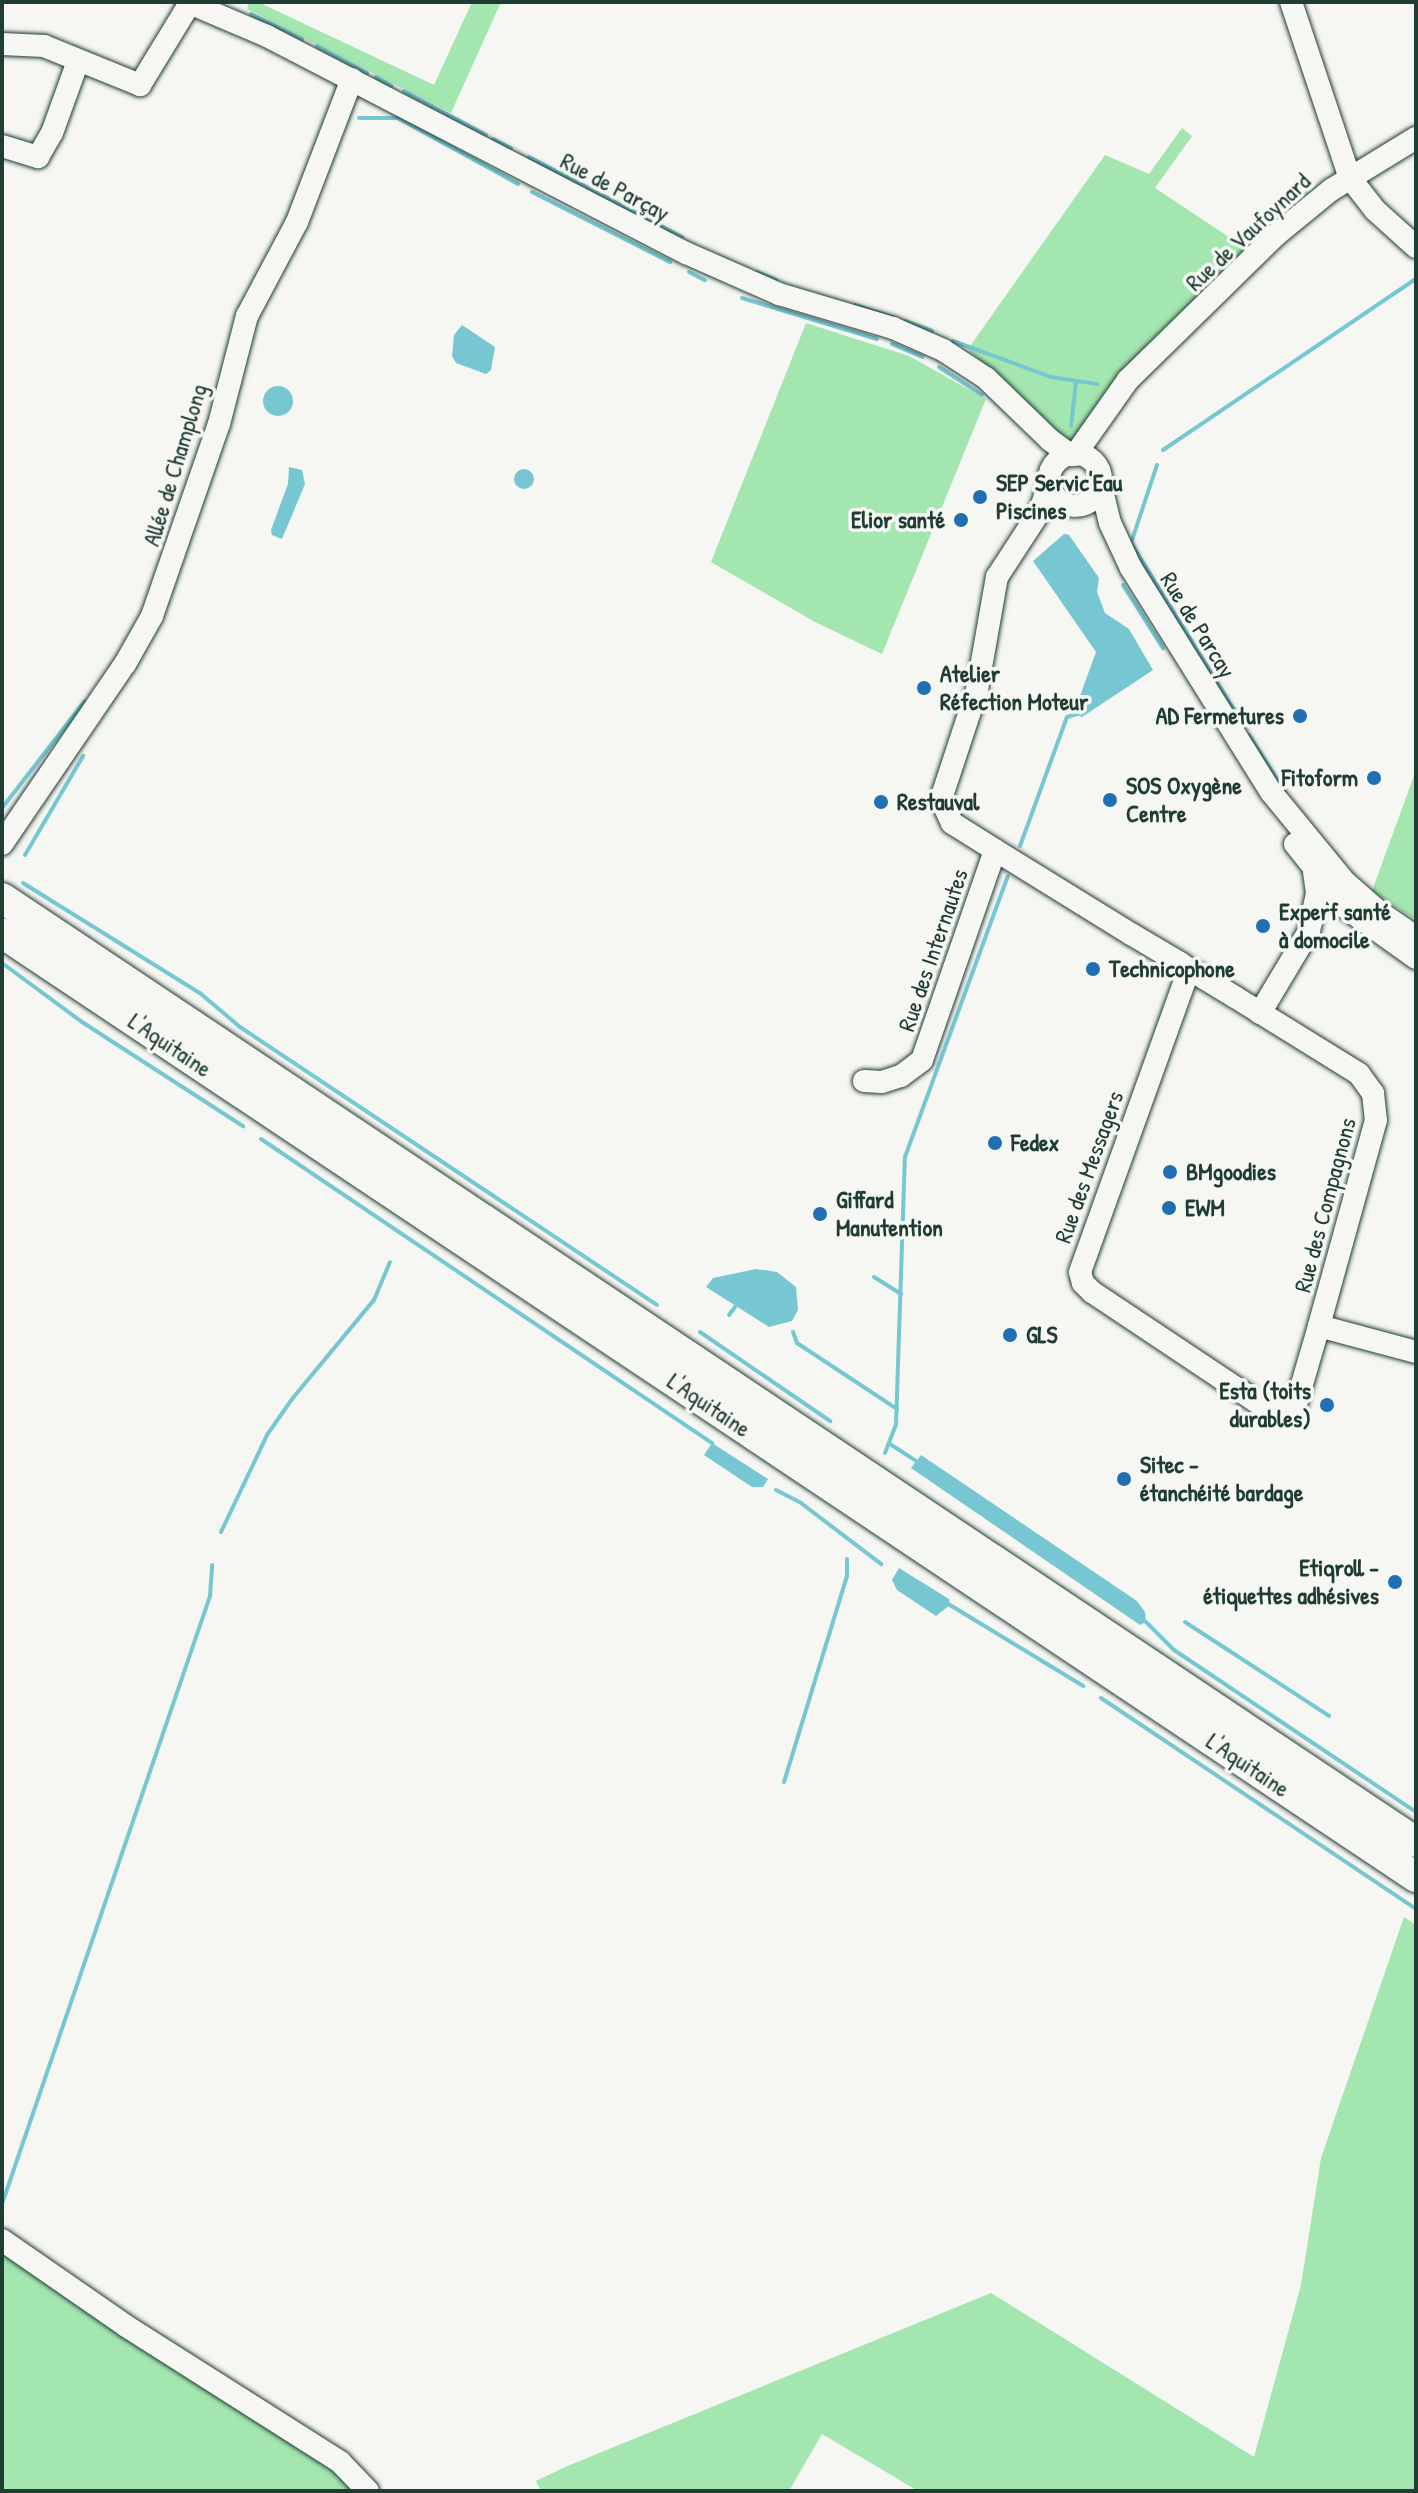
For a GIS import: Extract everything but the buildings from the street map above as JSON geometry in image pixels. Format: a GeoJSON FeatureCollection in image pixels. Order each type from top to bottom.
{"type":"FeatureCollection","features":[{"type":"Feature","properties":{"kind":"highway","name":"L'Aquitaine"},"geometry":{"type":"LineString","coordinates":[[2,898],[1416,1842]]}},
{"type":"Feature","properties":{"kind":"highway","name":"L'Aquitaine"},"geometry":{"type":"LineString","coordinates":[[2,933],[1416,1877]]}},
{"type":"Feature","properties":{"kind":"street"},"geometry":{"type":"LineString","coordinates":[[2,44],[44,46],[140,85],[188,2]]}},
{"type":"Feature","properties":{"kind":"street","name":"Rue de Parçay"},"geometry":{"type":"LineString","coordinates":[[188,2],[245,25],[686,253],[779,294],[893,328],[943,350],[986,378],[1019,411],[1073,455]]}},
{"type":"Feature","properties":{"kind":"street"},"geometry":{"type":"LineString","coordinates":[[1291,2],[1350,178],[1368,202],[1416,247]]}},
{"type":"Feature","properties":{"kind":"street"},"geometry":{"type":"LineString","coordinates":[[2,146],[38,157],[52,133],[78,61]]}},
{"type":"Feature","properties":{"kind":"street","name":"Allée de Champlong"},"geometry":{"type":"LineString","coordinates":[[2,844],[125,664],[152,616],[219,424],[247,316],[297,222],[352,79]]}},
{"type":"Feature","properties":{"kind":"street","name":"Rue de Vaufoynard"},"geometry":{"type":"LineString","coordinates":[[1073,455],[1128,380],[1292,220],[1350,178],[1416,138]]}},
{"type":"Feature","properties":{"kind":"street","name":"Rue de Vaufoynard"},"geometry":{"type":"LineString","coordinates":[[1098,474],[1104,425],[1128,380]]}},
{"type":"Feature","properties":{"kind":"street","name":"Rue de Parçay"},"geometry":{"type":"LineString","coordinates":[[1019,411],[1044,451],[1049,480]]}},
{"type":"Feature","properties":{"kind":"street"},"geometry":{"type":"LineString","coordinates":[[1073,455],[1087,458],[1098,474],[1095,497],[1070,506],[1055,497],[1049,480],[1057,462],[1073,455]]}},
{"type":"Feature","properties":{"kind":"street","name":"Rue de Parcay"},"geometry":{"type":"LineString","coordinates":[[1098,474],[1110,523],[1131,568]]}},
{"type":"Feature","properties":{"kind":"street","name":"Rue des Internautes"},"geometry":{"type":"LineString","coordinates":[[864,1081],[882,1082],[901,1076],[922,1060],[995,850],[952,823],[941,799],[977,690],[989,606],[997,577],[1040,511],[1049,480]]}},
{"type":"Feature","properties":{"kind":"street","name":"Rue de Parcay"},"geometry":{"type":"LineString","coordinates":[[1070,506],[1102,530],[1131,568],[1271,792],[1295,844],[1333,894],[1416,958]]}},
{"type":"Feature","properties":{"kind":"street","name":"Rue des Internautes"},"geometry":{"type":"LineString","coordinates":[[1017,544],[1070,506]]}},
{"type":"Feature","properties":{"kind":"street"},"geometry":{"type":"LineString","coordinates":[[995,850],[1260,1013],[1333,894],[1416,938]]}},
{"type":"Feature","properties":{"kind":"street","name":"Rue des Messagers"},"geometry":{"type":"LineString","coordinates":[[1189,969],[1080,1272],[1083,1283],[1092,1292],[1260,1404],[1283,1411],[1295,1408]]}},
{"type":"Feature","properties":{"kind":"street","name":"Rue des Compagnons"},"geometry":{"type":"LineString","coordinates":[[1260,1013],[1359,1074],[1376,1100],[1376,1120],[1295,1408]]}},
{"type":"Feature","properties":{"kind":"street","name":"Rue des Compagnons"},"geometry":{"type":"LineString","coordinates":[[1319,1326],[1416,1352]]}},
{"type":"Feature","properties":{"kind":"street"},"geometry":{"type":"LineString","coordinates":[[2,2240],[126,2326],[340,2462],[368,2491]]}},
{"type":"Feature","properties":{"kind":"green space"},"geometry":{"type":"Polygon","coordinates":[[[249,2],[258,2],[434,85],[472,2],[501,2],[451,113],[247,9],[249,2]]]}},
{"type":"Feature","properties":{"kind":"green space"},"geometry":{"type":"Polygon","coordinates":[[[1182,128],[1192,136],[1155,188],[1247,249],[1114,383],[1095,407],[1085,430],[1072,440],[1063,439],[968,349],[1105,155],[1149,174],[1182,128]]]}},
{"type":"Feature","properties":{"kind":"green space"},"geometry":{"type":"Polygon","coordinates":[[[806,323],[909,356],[986,399],[882,654],[815,622],[711,562],[806,323]]]}},
{"type":"Feature","properties":{"kind":"green space"},"geometry":{"type":"Polygon","coordinates":[[[1416,770],[1416,920],[1372,891],[1416,770]]]}},
{"type":"Feature","properties":{"kind":"green space"},"geometry":{"type":"Polygon","coordinates":[[[1404,1917],[1416,1925],[1416,2491],[918,2491],[822,2434],[789,2491],[541,2491],[536,2481],[565,2467],[991,2293],[1254,2457],[1301,2285],[1321,2158],[1404,1917]]]}},
{"type":"Feature","properties":{"kind":"green space"},"geometry":{"type":"Polygon","coordinates":[[[2,2248],[317,2456],[360,2491],[2,2491],[2,2248]]]}},
{"type":"Feature","properties":{"kind":"water"},"geometry":{"type":"Polygon","coordinates":[[[462,325],[495,347],[491,370],[486,374],[456,363],[452,356],[454,335],[462,325]]]}},
{"type":"Feature","properties":{"kind":"water"},"geometry":{"type":"Polygon","coordinates":[[[278,386],[289,390],[293,401],[289,412],[278,416],[267,412],[263,401],[267,390],[278,386]]]}},
{"type":"Feature","properties":{"kind":"water"},"geometry":{"type":"Polygon","coordinates":[[[289,467],[302,470],[305,484],[282,539],[272,535],[271,530],[288,484],[289,467]]]}},
{"type":"Feature","properties":{"kind":"water"},"geometry":{"type":"Polygon","coordinates":[[[524,469],[531,472],[534,479],[531,486],[524,489],[517,486],[514,479],[517,472],[524,469]]]}},
{"type":"Feature","properties":{"kind":"water"},"geometry":{"type":"Polygon","coordinates":[[[1064,534],[1069,535],[1099,578],[1097,592],[1105,613],[1129,629],[1153,670],[1082,717],[1076,715],[1076,707],[1096,652],[1033,561],[1064,534]]]}},
{"type":"Feature","properties":{"kind":"water"},"geometry":{"type":"Polygon","coordinates":[[[756,1269],[777,1272],[796,1287],[798,1310],[792,1321],[769,1327],[706,1287],[713,1278],[756,1269]]]}},
{"type":"Feature","properties":{"kind":"water"},"geometry":{"type":"Polygon","coordinates":[[[712,1443],[768,1479],[763,1487],[752,1487],[704,1455],[712,1443]]]}},
{"type":"Feature","properties":{"kind":"water"},"geometry":{"type":"Polygon","coordinates":[[[921,1455],[1137,1601],[1145,1612],[1146,1622],[1140,1625],[911,1468],[921,1455]]]}},
{"type":"Feature","properties":{"kind":"water"},"geometry":{"type":"Polygon","coordinates":[[[899,1568],[949,1599],[950,1605],[936,1616],[897,1590],[892,1580],[899,1568]]]}},
{"type":"Feature","properties":{"kind":"waterway"},"geometry":{"type":"LineString","coordinates":[[251,14],[302,39]]}},
{"type":"Feature","properties":{"kind":"waterway"},"geometry":{"type":"LineString","coordinates":[[317,46],[367,73]]}},
{"type":"Feature","properties":{"kind":"waterway"},"geometry":{"type":"LineString","coordinates":[[376,77],[392,86]]}},
{"type":"Feature","properties":{"kind":"waterway"},"geometry":{"type":"LineString","coordinates":[[404,91],[486,135]]}},
{"type":"Feature","properties":{"kind":"waterway"},"geometry":{"type":"LineString","coordinates":[[359,118],[398,118],[518,184]]}},
{"type":"Feature","properties":{"kind":"waterway"},"geometry":{"type":"LineString","coordinates":[[493,139],[511,148]]}},
{"type":"Feature","properties":{"kind":"waterway"},"geometry":{"type":"LineString","coordinates":[[529,157],[682,237]]}},
{"type":"Feature","properties":{"kind":"waterway"},"geometry":{"type":"LineString","coordinates":[[532,192],[670,262]]}},
{"type":"Feature","properties":{"kind":"waterway"},"geometry":{"type":"LineString","coordinates":[[689,272],[705,280]]}},
{"type":"Feature","properties":{"kind":"waterway"},"geometry":{"type":"LineString","coordinates":[[757,272],[776,280]]}},
{"type":"Feature","properties":{"kind":"waterway"},"geometry":{"type":"LineString","coordinates":[[1163,450],[1416,279]]}},
{"type":"Feature","properties":{"kind":"waterway"},"geometry":{"type":"LineString","coordinates":[[742,298],[877,339]]}},
{"type":"Feature","properties":{"kind":"waterway"},"geometry":{"type":"LineString","coordinates":[[855,305],[893,317]]}},
{"type":"Feature","properties":{"kind":"waterway"},"geometry":{"type":"LineString","coordinates":[[905,321],[932,331]]}},
{"type":"Feature","properties":{"kind":"waterway"},"geometry":{"type":"LineString","coordinates":[[953,341],[1051,377],[1097,384]]}},
{"type":"Feature","properties":{"kind":"waterway"},"geometry":{"type":"LineString","coordinates":[[892,344],[922,357]]}},
{"type":"Feature","properties":{"kind":"waterway"},"geometry":{"type":"LineString","coordinates":[[939,367],[982,395]]}},
{"type":"Feature","properties":{"kind":"waterway"},"geometry":{"type":"LineString","coordinates":[[1071,426],[1076,382]]}},
{"type":"Feature","properties":{"kind":"waterway"},"geometry":{"type":"LineString","coordinates":[[1157,465],[1131,543],[1238,716]]}},
{"type":"Feature","properties":{"kind":"waterway"},"geometry":{"type":"LineString","coordinates":[[1123,585],[1163,648]]}},
{"type":"Feature","properties":{"kind":"waterway"},"geometry":{"type":"LineString","coordinates":[[2,808],[85,701]]}},
{"type":"Feature","properties":{"kind":"waterway"},"geometry":{"type":"LineString","coordinates":[[1020,846],[1067,717],[1079,713]]}},
{"type":"Feature","properties":{"kind":"waterway"},"geometry":{"type":"LineString","coordinates":[[1249,735],[1285,792]]}},
{"type":"Feature","properties":{"kind":"waterway"},"geometry":{"type":"LineString","coordinates":[[25,855],[83,756]]}},
{"type":"Feature","properties":{"kind":"waterway"},"geometry":{"type":"LineString","coordinates":[[885,1453],[896,1425],[905,1157],[1008,876]]}},
{"type":"Feature","properties":{"kind":"waterway"},"geometry":{"type":"LineString","coordinates":[[23,883],[201,994],[240,1027],[657,1305]]}},
{"type":"Feature","properties":{"kind":"waterway"},"geometry":{"type":"LineString","coordinates":[[2,963],[82,1022],[243,1126]]}},
{"type":"Feature","properties":{"kind":"waterway"},"geometry":{"type":"LineString","coordinates":[[261,1139],[712,1443]]}},
{"type":"Feature","properties":{"kind":"waterway"},"geometry":{"type":"LineString","coordinates":[[221,1532],[267,1435],[292,1399],[374,1300],[390,1262]]}},
{"type":"Feature","properties":{"kind":"waterway"},"geometry":{"type":"LineString","coordinates":[[874,1277],[901,1294]]}},
{"type":"Feature","properties":{"kind":"waterway"},"geometry":{"type":"LineString","coordinates":[[729,1315],[735,1307]]}},
{"type":"Feature","properties":{"kind":"waterway"},"geometry":{"type":"LineString","coordinates":[[700,1332],[830,1421]]}},
{"type":"Feature","properties":{"kind":"waterway"},"geometry":{"type":"LineString","coordinates":[[793,1332],[797,1343],[897,1409]]}},
{"type":"Feature","properties":{"kind":"waterway"},"geometry":{"type":"LineString","coordinates":[[890,1444],[916,1461]]}},
{"type":"Feature","properties":{"kind":"waterway"},"geometry":{"type":"LineString","coordinates":[[776,1490],[801,1503],[881,1564]]}},
{"type":"Feature","properties":{"kind":"waterway"},"geometry":{"type":"LineString","coordinates":[[784,1782],[847,1576],[847,1559]]}},
{"type":"Feature","properties":{"kind":"waterway"},"geometry":{"type":"LineString","coordinates":[[2,2204],[210,1596],[212,1565]]}},
{"type":"Feature","properties":{"kind":"waterway"},"geometry":{"type":"LineString","coordinates":[[950,1605],[1083,1686]]}},
{"type":"Feature","properties":{"kind":"waterway"},"geometry":{"type":"LineString","coordinates":[[1146,1622],[1174,1650],[1416,1812]]}},
{"type":"Feature","properties":{"kind":"waterway"},"geometry":{"type":"LineString","coordinates":[[1185,1622],[1329,1716]]}},
{"type":"Feature","properties":{"kind":"waterway"},"geometry":{"type":"LineString","coordinates":[[1101,1698],[1416,1909]]}},
{"type":"Feature","properties":{"kind":"place","name":"SEP Servic'Eau Piscines"},"geometry":{"type":"Point","coordinates":[980,497]}},
{"type":"Feature","properties":{"kind":"place","name":"Elior santé"},"geometry":{"type":"Point","coordinates":[961,520]}},
{"type":"Feature","properties":{"kind":"place","name":"Atelier Réfection Moteur"},"geometry":{"type":"Point","coordinates":[924,688]}},
{"type":"Feature","properties":{"kind":"place","name":"AD Fermetures"},"geometry":{"type":"Point","coordinates":[1300,716]}},
{"type":"Feature","properties":{"kind":"place","name":"Fitoform"},"geometry":{"type":"Point","coordinates":[1374,778]}},
{"type":"Feature","properties":{"kind":"place","name":"SOS Oxygène Centre"},"geometry":{"type":"Point","coordinates":[1110,800]}},
{"type":"Feature","properties":{"kind":"place","name":"Restauval"},"geometry":{"type":"Point","coordinates":[881,802]}},
{"type":"Feature","properties":{"kind":"place","name":"Experf santé à domocile"},"geometry":{"type":"Point","coordinates":[1263,926]}},
{"type":"Feature","properties":{"kind":"place","name":"Technicophone"},"geometry":{"type":"Point","coordinates":[1093,969]}},
{"type":"Feature","properties":{"kind":"place","name":"Fedex"},"geometry":{"type":"Point","coordinates":[995,1143]}},
{"type":"Feature","properties":{"kind":"place","name":"BMgoodies"},"geometry":{"type":"Point","coordinates":[1170,1172]}},
{"type":"Feature","properties":{"kind":"place","name":"EWM"},"geometry":{"type":"Point","coordinates":[1169,1208]}},
{"type":"Feature","properties":{"kind":"place","name":"Giffard Manutention"},"geometry":{"type":"Point","coordinates":[820,1214]}},
{"type":"Feature","properties":{"kind":"place","name":"GLS"},"geometry":{"type":"Point","coordinates":[1010,1335]}},
{"type":"Feature","properties":{"kind":"place","name":"Esta (toits durables)"},"geometry":{"type":"Point","coordinates":[1327,1405]}},
{"type":"Feature","properties":{"kind":"place","name":"Sitec - étanchéité bardage"},"geometry":{"type":"Point","coordinates":[1124,1479]}},
{"type":"Feature","properties":{"kind":"place","name":"Etiqroll - étiquettes adhésives"},"geometry":{"type":"Point","coordinates":[1395,1582]}}]}
